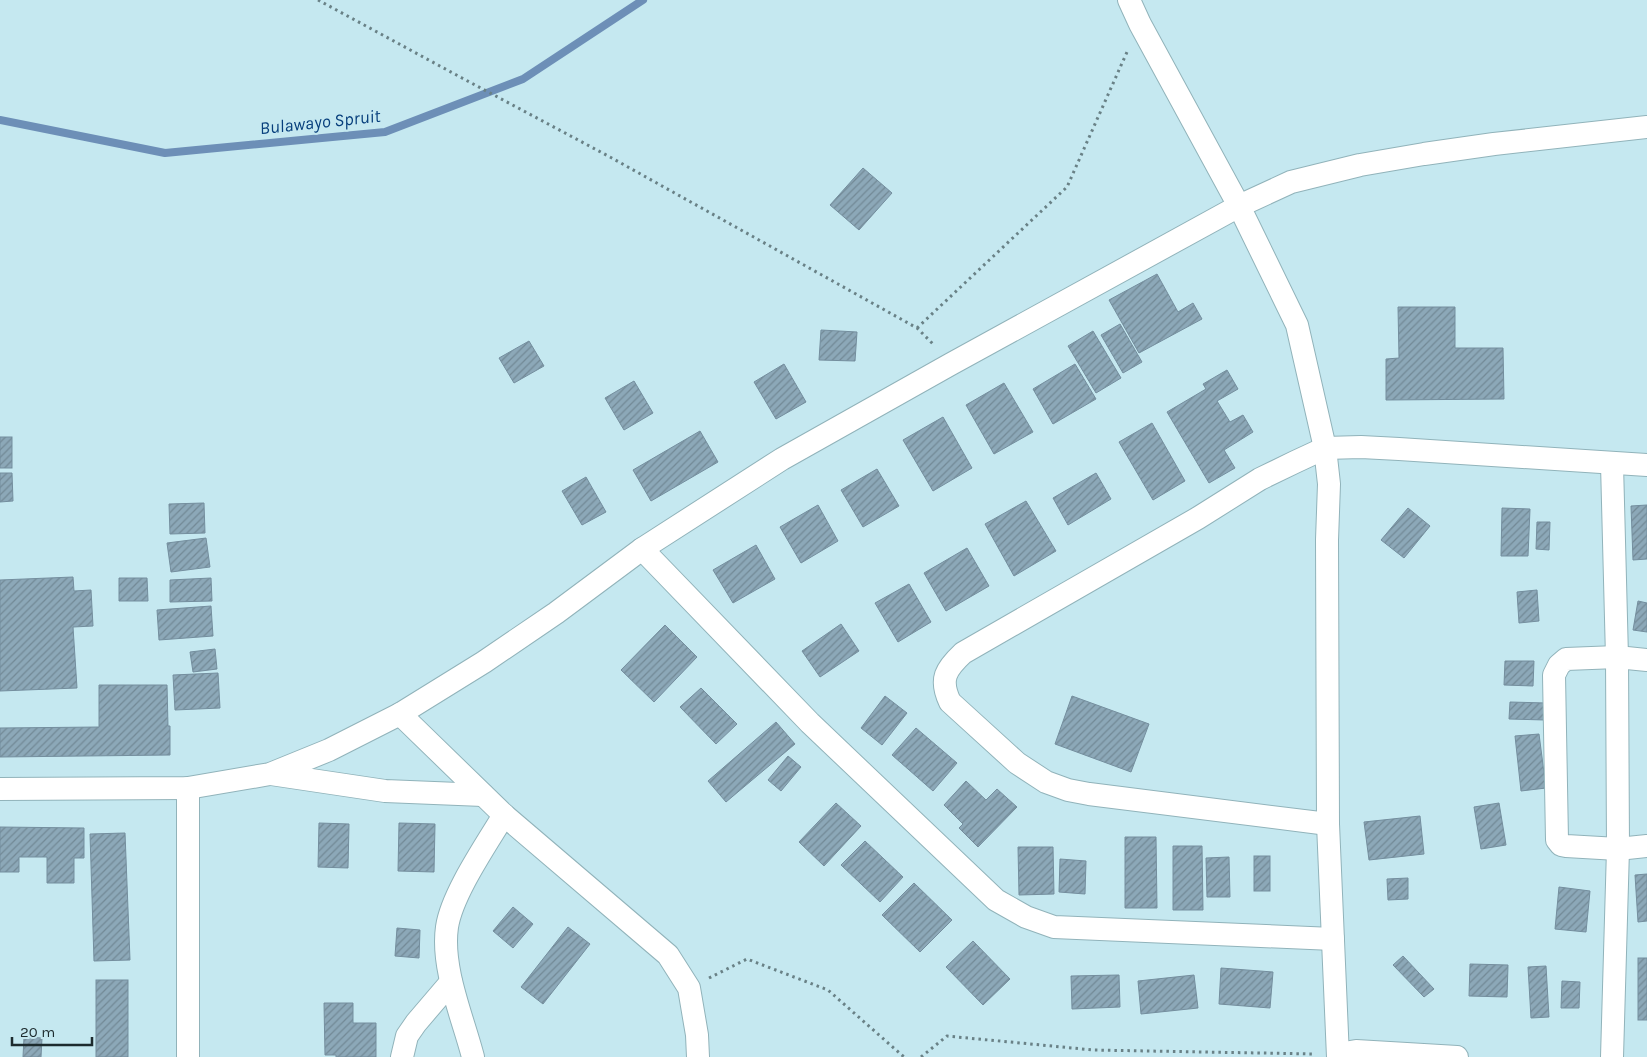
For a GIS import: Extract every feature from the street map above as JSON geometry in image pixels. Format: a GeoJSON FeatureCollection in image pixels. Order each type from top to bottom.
{"type":"FeatureCollection","features":[{"type":"Feature","properties":{"kind":"street"},"geometry":{"type":"LineString","coordinates":[[1129,0],[1140,24],[1239,206],[1297,325],[1325,448],[1329,484],[1327,540],[1328,824],[1338,1056],[1356,1051],[1457,1057]]}},
{"type":"Feature","properties":{"kind":"street"},"geometry":{"type":"LineString","coordinates":[[0,789],[188,788],[270,774],[329,750],[400,714],[484,662],[556,613],[642,549],[782,459],[1239,206],[1291,182],[1360,165],[1494,144],[1647,127]]}},
{"type":"Feature","properties":{"kind":"street"},"geometry":{"type":"LineString","coordinates":[[1328,824],[1089,794],[1046,782],[1017,763],[950,702],[944,690],[944,678],[951,664],[963,652],[1198,518],[1260,479],[1325,448],[1399,448],[1647,466]]}},
{"type":"Feature","properties":{"kind":"street"},"geometry":{"type":"LineString","coordinates":[[1612,464],[1617,657],[1618,849],[1612,1057]]}},
{"type":"Feature","properties":{"kind":"street"},"geometry":{"type":"LineString","coordinates":[[642,549],[810,723],[996,900],[1026,917],[1054,927],[1333,939]]}},
{"type":"Feature","properties":{"kind":"street"},"geometry":{"type":"LineString","coordinates":[[1647,660],[1617,657],[1566,659],[1559,665],[1554,676],[1557,840],[1561,845],[1566,846],[1618,849],[1647,846]]}},
{"type":"Feature","properties":{"kind":"street"},"geometry":{"type":"LineString","coordinates":[[400,714],[504,815],[668,955],[689,988],[697,1035],[698,1057]]}},
{"type":"Feature","properties":{"kind":"street"},"geometry":{"type":"LineString","coordinates":[[270,774],[385,791],[483,795]]}},
{"type":"Feature","properties":{"kind":"street"},"geometry":{"type":"LineString","coordinates":[[188,788],[188,1057]]}},
{"type":"Feature","properties":{"kind":"street"},"geometry":{"type":"LineString","coordinates":[[473,1057],[451,982],[447,948],[447,927],[451,912],[465,881],[504,815]]}},
{"type":"Feature","properties":{"kind":"street"},"geometry":{"type":"LineString","coordinates":[[402,1057],[407,1036],[416,1022],[451,982]]}},
{"type":"Feature","properties":{"kind":"path"},"geometry":{"type":"LineString","coordinates":[[318,0],[618,161],[917,328],[951,364]]}},
{"type":"Feature","properties":{"kind":"path"},"geometry":{"type":"LineString","coordinates":[[917,328],[1066,187],[1140,24]]}},
{"type":"Feature","properties":{"kind":"path"},"geometry":{"type":"LineString","coordinates":[[689,988],[747,959],[828,990],[904,1057]]}},
{"type":"Feature","properties":{"kind":"path"},"geometry":{"type":"LineString","coordinates":[[921,1057],[946,1036],[1094,1050],[1338,1056]]}},
{"type":"Feature","properties":{"kind":"building"},"geometry":{"type":"Polygon","coordinates":[[[863,168],[892,193],[859,230],[830,205],[863,168]]]}},
{"type":"Feature","properties":{"kind":"building"},"geometry":{"type":"Polygon","coordinates":[[[1157,274],[1178,312],[1193,303],[1202,319],[1139,353],[1109,300],[1157,274]]]}},
{"type":"Feature","properties":{"kind":"building"},"geometry":{"type":"Polygon","coordinates":[[[1398,307],[1455,307],[1455,348],[1503,348],[1504,399],[1386,400],[1386,359],[1399,358],[1398,307]]]}},
{"type":"Feature","properties":{"kind":"building"},"geometry":{"type":"Polygon","coordinates":[[[1120,324],[1142,362],[1123,373],[1101,335],[1120,324]]]}},
{"type":"Feature","properties":{"kind":"building"},"geometry":{"type":"Polygon","coordinates":[[[821,330],[857,332],[855,361],[819,360],[821,330]]]}},
{"type":"Feature","properties":{"kind":"building"},"geometry":{"type":"Polygon","coordinates":[[[1093,331],[1121,378],[1096,393],[1068,346],[1093,331]]]}},
{"type":"Feature","properties":{"kind":"building"},"geometry":{"type":"Polygon","coordinates":[[[529,341],[544,366],[514,383],[499,358],[529,341]]]}},
{"type":"Feature","properties":{"kind":"building"},"geometry":{"type":"Polygon","coordinates":[[[784,364],[806,402],[776,419],[754,382],[784,364]]]}},
{"type":"Feature","properties":{"kind":"building"},"geometry":{"type":"Polygon","coordinates":[[[1075,364],[1096,399],[1053,424],[1033,389],[1075,364]]]}},
{"type":"Feature","properties":{"kind":"building"},"geometry":{"type":"Polygon","coordinates":[[[1227,370],[1238,389],[1217,401],[1230,422],[1243,415],[1253,432],[1224,450],[1235,468],[1209,483],[1167,412],[1206,389],[1203,384],[1227,370]]]}},
{"type":"Feature","properties":{"kind":"building"},"geometry":{"type":"Polygon","coordinates":[[[634,381],[653,413],[624,430],[605,398],[634,381]]]}},
{"type":"Feature","properties":{"kind":"building"},"geometry":{"type":"Polygon","coordinates":[[[1004,383],[1033,432],[994,454],[966,405],[1004,383]]]}},
{"type":"Feature","properties":{"kind":"building"},"geometry":{"type":"Polygon","coordinates":[[[943,417],[972,468],[933,491],[903,440],[943,417]]]}},
{"type":"Feature","properties":{"kind":"building"},"geometry":{"type":"Polygon","coordinates":[[[1152,423],[1185,481],[1153,500],[1119,442],[1152,423]]]}},
{"type":"Feature","properties":{"kind":"building"},"geometry":{"type":"Polygon","coordinates":[[[700,431],[718,462],[651,501],[633,470],[700,431]]]}},
{"type":"Feature","properties":{"kind":"building"},"geometry":{"type":"Polygon","coordinates":[[[0,437],[12,437],[12,468],[0,468],[0,437]]]}},
{"type":"Feature","properties":{"kind":"building"},"geometry":{"type":"Polygon","coordinates":[[[877,469],[899,506],[863,527],[841,490],[877,469]]]}},
{"type":"Feature","properties":{"kind":"building"},"geometry":{"type":"Polygon","coordinates":[[[0,473],[12,473],[13,501],[0,502],[0,473]]]}},
{"type":"Feature","properties":{"kind":"building"},"geometry":{"type":"Polygon","coordinates":[[[1096,473],[1111,499],[1068,525],[1053,498],[1096,473]]]}},
{"type":"Feature","properties":{"kind":"building"},"geometry":{"type":"Polygon","coordinates":[[[586,477],[606,512],[582,525],[562,491],[586,477]]]}},
{"type":"Feature","properties":{"kind":"building"},"geometry":{"type":"Polygon","coordinates":[[[1026,501],[1056,551],[1014,576],[985,524],[1026,501]]]}},
{"type":"Feature","properties":{"kind":"building"},"geometry":{"type":"Polygon","coordinates":[[[204,503],[205,533],[170,534],[169,504],[204,503]]]}},
{"type":"Feature","properties":{"kind":"building"},"geometry":{"type":"Polygon","coordinates":[[[818,505],[838,541],[801,563],[780,527],[818,505]]]}},
{"type":"Feature","properties":{"kind":"building"},"geometry":{"type":"Polygon","coordinates":[[[1647,505],[1647,559],[1633,560],[1631,506],[1647,505]]]}},
{"type":"Feature","properties":{"kind":"building"},"geometry":{"type":"Polygon","coordinates":[[[1408,508],[1430,526],[1404,558],[1381,540],[1408,508]]]}},
{"type":"Feature","properties":{"kind":"building"},"geometry":{"type":"Polygon","coordinates":[[[1502,508],[1530,509],[1528,556],[1501,556],[1502,508]]]}},
{"type":"Feature","properties":{"kind":"building"},"geometry":{"type":"Polygon","coordinates":[[[1537,522],[1550,522],[1549,550],[1536,549],[1537,522]]]}},
{"type":"Feature","properties":{"kind":"building"},"geometry":{"type":"Polygon","coordinates":[[[206,538],[210,567],[171,572],[167,543],[206,538]]]}},
{"type":"Feature","properties":{"kind":"building"},"geometry":{"type":"Polygon","coordinates":[[[756,545],[775,579],[733,603],[713,570],[756,545]]]}},
{"type":"Feature","properties":{"kind":"building"},"geometry":{"type":"Polygon","coordinates":[[[967,548],[989,586],[946,611],[924,573],[967,548]]]}},
{"type":"Feature","properties":{"kind":"building"},"geometry":{"type":"Polygon","coordinates":[[[73,577],[74,591],[91,590],[93,626],[73,627],[77,688],[0,691],[0,580],[73,577]]]}},
{"type":"Feature","properties":{"kind":"building"},"geometry":{"type":"Polygon","coordinates":[[[119,578],[147,578],[148,601],[119,601],[119,578]]]}},
{"type":"Feature","properties":{"kind":"building"},"geometry":{"type":"Polygon","coordinates":[[[211,578],[212,601],[170,602],[170,580],[211,578]]]}},
{"type":"Feature","properties":{"kind":"building"},"geometry":{"type":"Polygon","coordinates":[[[909,584],[931,622],[898,642],[875,603],[909,584]]]}},
{"type":"Feature","properties":{"kind":"building"},"geometry":{"type":"Polygon","coordinates":[[[1537,590],[1539,621],[1519,623],[1517,592],[1537,590]]]}},
{"type":"Feature","properties":{"kind":"building"},"geometry":{"type":"Polygon","coordinates":[[[1638,601],[1647,603],[1647,632],[1633,630],[1638,601]]]}},
{"type":"Feature","properties":{"kind":"building"},"geometry":{"type":"Polygon","coordinates":[[[211,606],[213,636],[159,640],[157,610],[211,606]]]}},
{"type":"Feature","properties":{"kind":"building"},"geometry":{"type":"Polygon","coordinates":[[[841,624],[859,651],[820,677],[802,651],[841,624]]]}},
{"type":"Feature","properties":{"kind":"building"},"geometry":{"type":"Polygon","coordinates":[[[665,625],[697,657],[654,702],[621,670],[665,625]]]}},
{"type":"Feature","properties":{"kind":"building"},"geometry":{"type":"Polygon","coordinates":[[[215,649],[217,669],[193,672],[190,652],[215,649]]]}},
{"type":"Feature","properties":{"kind":"building"},"geometry":{"type":"Polygon","coordinates":[[[1505,661],[1534,661],[1533,686],[1504,685],[1505,661]]]}},
{"type":"Feature","properties":{"kind":"building"},"geometry":{"type":"Polygon","coordinates":[[[218,673],[220,708],[175,710],[173,675],[218,673]]]}},
{"type":"Feature","properties":{"kind":"building"},"geometry":{"type":"Polygon","coordinates":[[[99,685],[167,685],[170,755],[0,757],[0,728],[99,727],[99,685]]]}},
{"type":"Feature","properties":{"kind":"building"},"geometry":{"type":"Polygon","coordinates":[[[701,688],[737,724],[716,744],[680,707],[701,688]]]}},
{"type":"Feature","properties":{"kind":"building"},"geometry":{"type":"Polygon","coordinates":[[[885,696],[907,713],[882,745],[861,728],[885,696]]]}},
{"type":"Feature","properties":{"kind":"building"},"geometry":{"type":"Polygon","coordinates":[[[1072,696],[1149,724],[1131,772],[1055,744],[1072,696]]]}},
{"type":"Feature","properties":{"kind":"building"},"geometry":{"type":"Polygon","coordinates":[[[1510,702],[1546,703],[1545,720],[1509,719],[1510,702]]]}},
{"type":"Feature","properties":{"kind":"building"},"geometry":{"type":"Polygon","coordinates":[[[776,722],[795,744],[726,802],[708,781],[776,722]]]}},
{"type":"Feature","properties":{"kind":"building"},"geometry":{"type":"Polygon","coordinates":[[[916,728],[957,763],[933,791],[892,755],[916,728]]]}},
{"type":"Feature","properties":{"kind":"building"},"geometry":{"type":"Polygon","coordinates":[[[1539,734],[1546,788],[1521,791],[1515,736],[1539,734]]]}},
{"type":"Feature","properties":{"kind":"building"},"geometry":{"type":"Polygon","coordinates":[[[788,756],[801,767],[781,791],[768,780],[788,756]]]}},
{"type":"Feature","properties":{"kind":"building"},"geometry":{"type":"Polygon","coordinates":[[[966,781],[986,800],[997,789],[1017,807],[978,847],[959,828],[963,824],[944,805],[966,781]]]}},
{"type":"Feature","properties":{"kind":"building"},"geometry":{"type":"Polygon","coordinates":[[[836,803],[861,826],[824,866],[799,842],[836,803]]]}},
{"type":"Feature","properties":{"kind":"building"},"geometry":{"type":"Polygon","coordinates":[[[1499,803],[1506,845],[1481,849],[1474,807],[1499,803]]]}},
{"type":"Feature","properties":{"kind":"building"},"geometry":{"type":"Polygon","coordinates":[[[1420,816],[1424,854],[1369,860],[1364,822],[1420,816]]]}},
{"type":"Feature","properties":{"kind":"building"},"geometry":{"type":"Polygon","coordinates":[[[319,823],[349,824],[348,868],[318,867],[319,823]]]}},
{"type":"Feature","properties":{"kind":"building"},"geometry":{"type":"Polygon","coordinates":[[[399,823],[435,824],[434,872],[398,871],[399,823]]]}},
{"type":"Feature","properties":{"kind":"building"},"geometry":{"type":"Polygon","coordinates":[[[0,827],[84,828],[84,858],[74,858],[74,883],[47,883],[47,857],[19,857],[19,872],[0,872],[0,827]]]}},
{"type":"Feature","properties":{"kind":"building"},"geometry":{"type":"Polygon","coordinates":[[[125,833],[130,960],[94,961],[90,834],[125,833]]]}},
{"type":"Feature","properties":{"kind":"building"},"geometry":{"type":"Polygon","coordinates":[[[1125,837],[1156,837],[1157,908],[1125,908],[1125,837]]]}},
{"type":"Feature","properties":{"kind":"building"},"geometry":{"type":"Polygon","coordinates":[[[865,841],[903,877],[880,902],[841,865],[865,841]]]}},
{"type":"Feature","properties":{"kind":"building"},"geometry":{"type":"Polygon","coordinates":[[[1173,846],[1202,846],[1203,910],[1173,910],[1173,846]]]}},
{"type":"Feature","properties":{"kind":"building"},"geometry":{"type":"Polygon","coordinates":[[[1018,847],[1053,847],[1054,894],[1019,895],[1018,847]]]}},
{"type":"Feature","properties":{"kind":"building"},"geometry":{"type":"Polygon","coordinates":[[[1254,856],[1270,856],[1270,891],[1254,891],[1254,856]]]}},
{"type":"Feature","properties":{"kind":"building"},"geometry":{"type":"Polygon","coordinates":[[[1229,857],[1230,897],[1207,897],[1206,858],[1229,857]]]}},
{"type":"Feature","properties":{"kind":"building"},"geometry":{"type":"Polygon","coordinates":[[[1060,859],[1086,861],[1085,894],[1059,892],[1060,859]]]}},
{"type":"Feature","properties":{"kind":"building"},"geometry":{"type":"Polygon","coordinates":[[[1647,874],[1647,921],[1638,922],[1635,875],[1647,874]]]}},
{"type":"Feature","properties":{"kind":"building"},"geometry":{"type":"Polygon","coordinates":[[[1408,878],[1408,899],[1388,900],[1387,879],[1408,878]]]}},
{"type":"Feature","properties":{"kind":"building"},"geometry":{"type":"Polygon","coordinates":[[[914,883],[952,920],[920,952],[882,915],[914,883]]]}},
{"type":"Feature","properties":{"kind":"building"},"geometry":{"type":"Polygon","coordinates":[[[1559,887],[1590,891],[1586,932],[1555,929],[1559,887]]]}},
{"type":"Feature","properties":{"kind":"building"},"geometry":{"type":"Polygon","coordinates":[[[513,907],[533,924],[513,948],[493,931],[513,907]]]}},
{"type":"Feature","properties":{"kind":"building"},"geometry":{"type":"Polygon","coordinates":[[[568,927],[590,944],[543,1004],[521,987],[568,927]]]}},
{"type":"Feature","properties":{"kind":"building"},"geometry":{"type":"Polygon","coordinates":[[[397,928],[420,930],[419,958],[395,956],[397,928]]]}},
{"type":"Feature","properties":{"kind":"building"},"geometry":{"type":"Polygon","coordinates":[[[973,941],[1010,979],[983,1005],[946,967],[973,941]]]}},
{"type":"Feature","properties":{"kind":"building"},"geometry":{"type":"Polygon","coordinates":[[[1403,956],[1434,989],[1424,997],[1393,965],[1403,956]]]}},
{"type":"Feature","properties":{"kind":"building"},"geometry":{"type":"Polygon","coordinates":[[[1638,958],[1647,958],[1647,1020],[1638,1020],[1638,958]]]}},
{"type":"Feature","properties":{"kind":"building"},"geometry":{"type":"Polygon","coordinates":[[[1470,964],[1508,965],[1507,997],[1469,996],[1470,964]]]}},
{"type":"Feature","properties":{"kind":"building"},"geometry":{"type":"Polygon","coordinates":[[[1546,966],[1549,1017],[1531,1018],[1528,967],[1546,966]]]}},
{"type":"Feature","properties":{"kind":"building"},"geometry":{"type":"Polygon","coordinates":[[[1221,968],[1273,972],[1270,1008],[1219,1004],[1221,968]]]}},
{"type":"Feature","properties":{"kind":"building"},"geometry":{"type":"Polygon","coordinates":[[[1119,975],[1120,1007],[1072,1009],[1071,976],[1119,975]]]}},
{"type":"Feature","properties":{"kind":"building"},"geometry":{"type":"Polygon","coordinates":[[[1194,975],[1198,1008],[1141,1014],[1138,981],[1194,975]]]}},
{"type":"Feature","properties":{"kind":"building"},"geometry":{"type":"Polygon","coordinates":[[[96,980],[128,980],[128,1057],[96,1057],[96,980]]]}},
{"type":"Feature","properties":{"kind":"building"},"geometry":{"type":"Polygon","coordinates":[[[1562,981],[1580,982],[1579,1008],[1561,1008],[1562,981]]]}},
{"type":"Feature","properties":{"kind":"building"},"geometry":{"type":"Polygon","coordinates":[[[324,1003],[353,1003],[353,1023],[376,1023],[376,1057],[336,1057],[336,1055],[325,1055],[324,1003]]]}},
{"type":"Feature","properties":{"kind":"building"},"geometry":{"type":"Polygon","coordinates":[[[24,1037],[42,1038],[41,1057],[23,1057],[24,1037]]]}},
{"type":"Feature","properties":{"kind":"waterway","name":"Bulawayo Spruit"},"geometry":{"type":"LineString","coordinates":[[0,120],[165,153],[385,132],[523,79],[643,0]]}}]}
